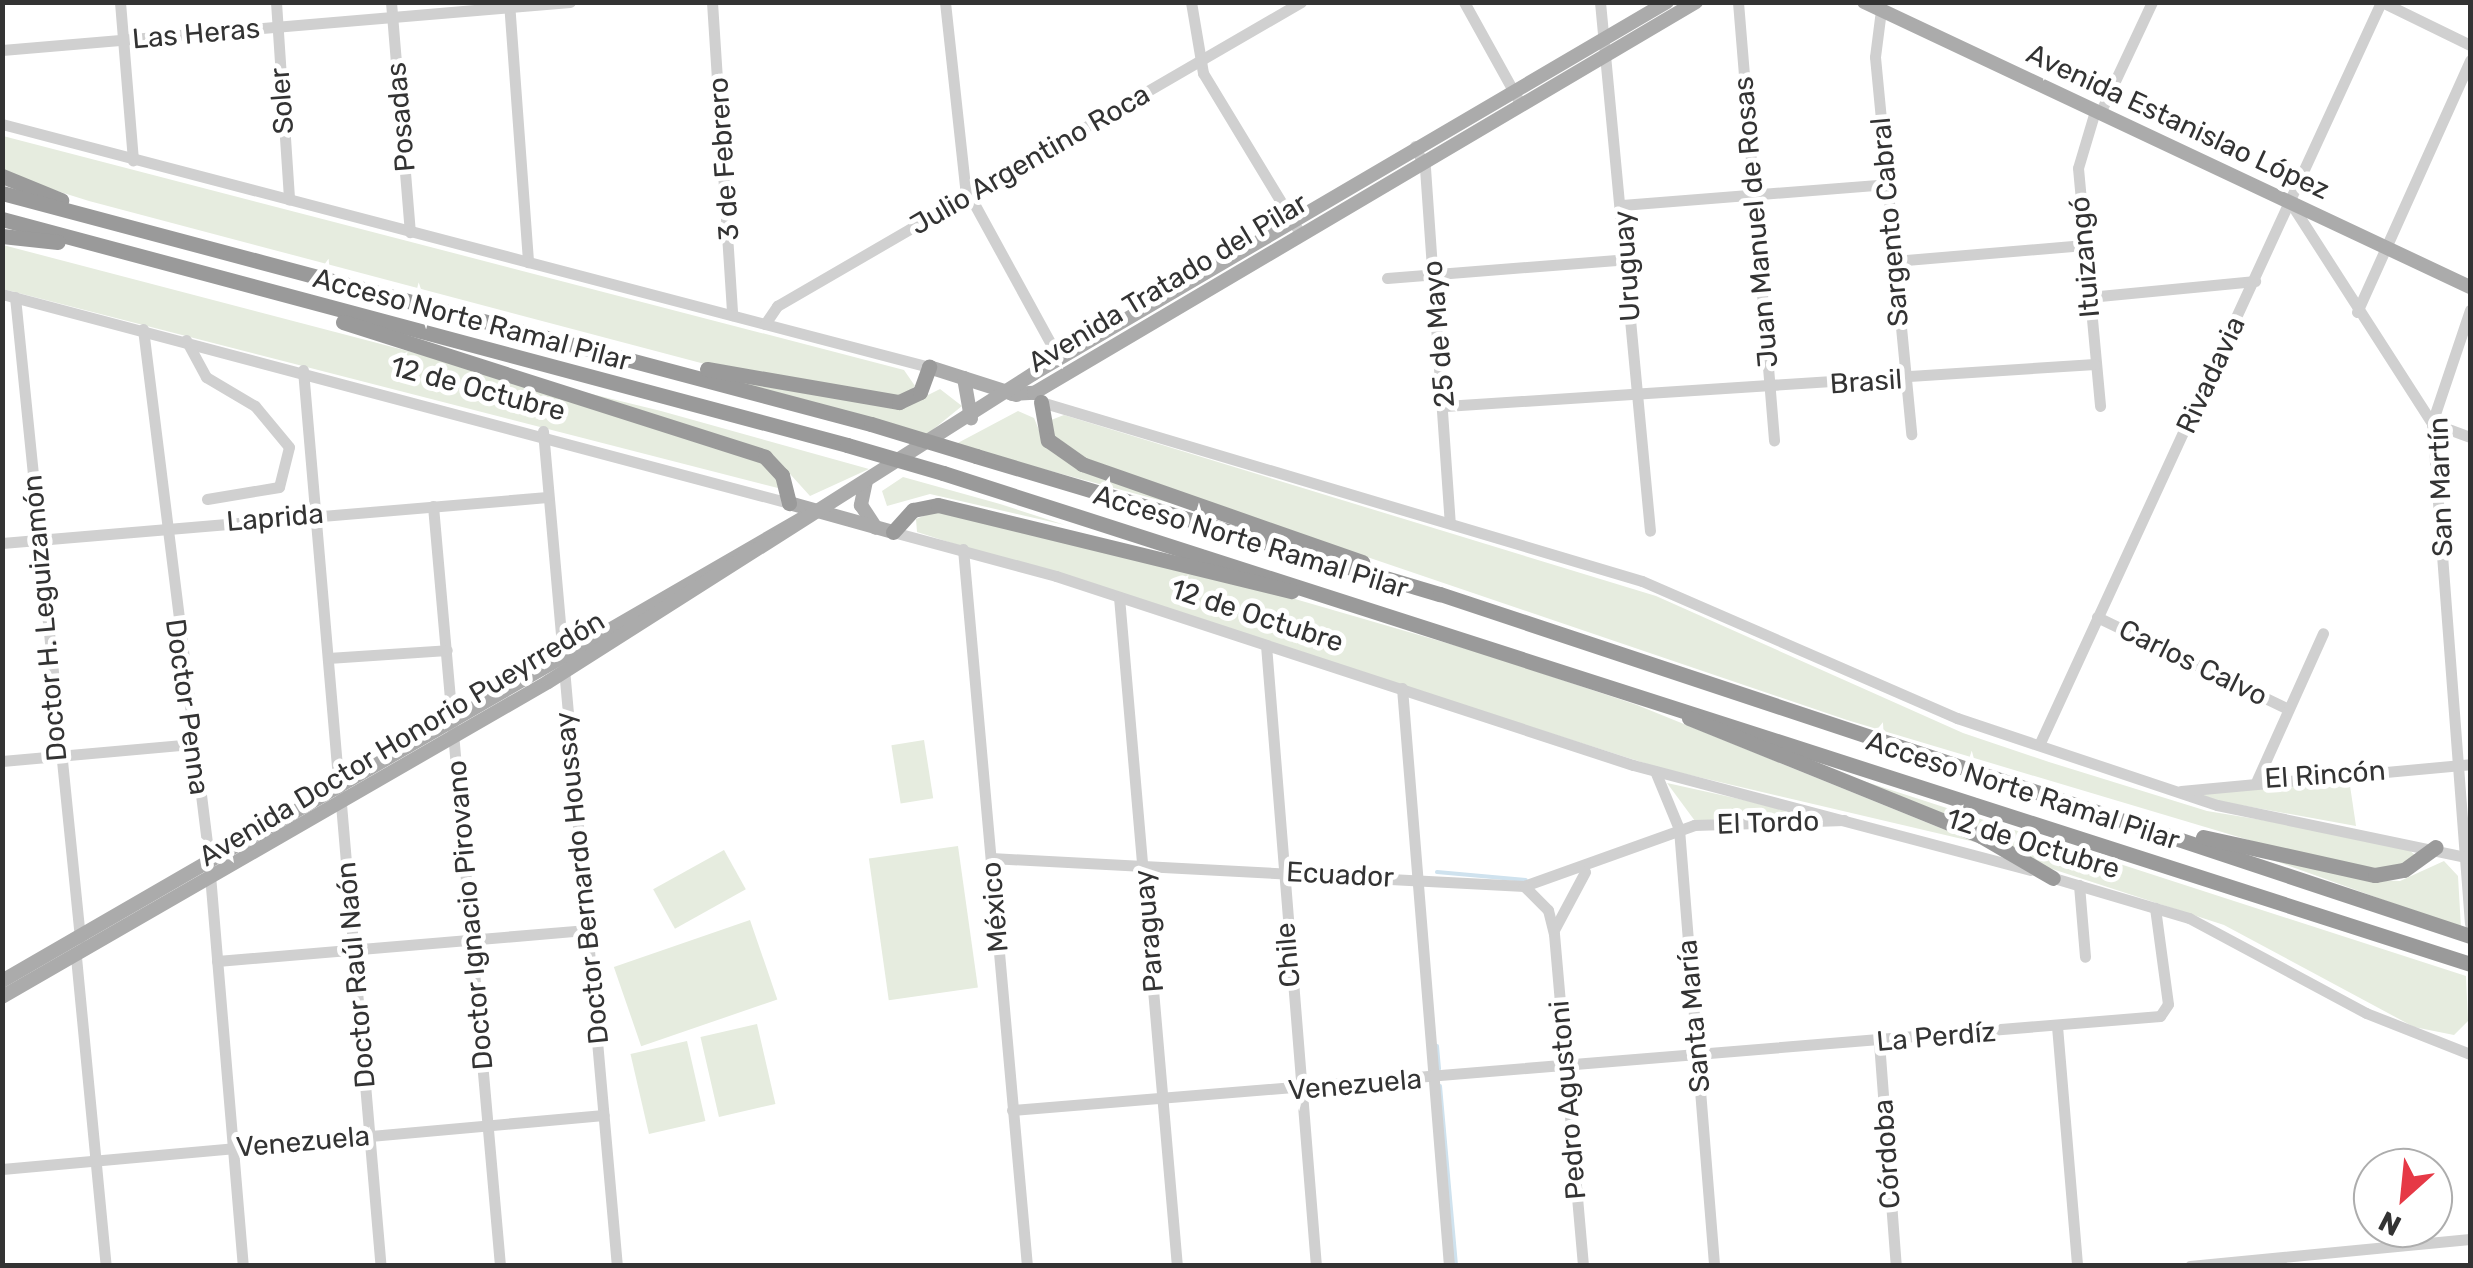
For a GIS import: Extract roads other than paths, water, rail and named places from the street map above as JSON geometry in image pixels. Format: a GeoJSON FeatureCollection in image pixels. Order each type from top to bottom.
{"type":"FeatureCollection","features":[{"type":"Feature","properties":{"kind":"highway"},"geometry":{"type":"LineString","coordinates":[[2,176],[116,222]]}},
{"type":"Feature","properties":{"kind":"highway","name":"Acceso Norte Ramal Pilar"},"geometry":{"type":"LineString","coordinates":[[2,192],[561,338],[871,424],[1440,594],[2470,936]]}},
{"type":"Feature","properties":{"kind":"highway","name":"Acceso Norte Ramal Pilar"},"geometry":{"type":"LineString","coordinates":[[2,219],[943,474],[1452,630],[2470,964]]}},
{"type":"Feature","properties":{"kind":"highway"},"geometry":{"type":"LineString","coordinates":[[2,236],[112,247]]}},
{"type":"Feature","properties":{"kind":"highway"},"geometry":{"type":"LineString","coordinates":[[246,286],[765,458],[782,475],[788,503]]}},
{"type":"Feature","properties":{"kind":"highway"},"geometry":{"type":"LineString","coordinates":[[561,338],[895,402],[918,395],[929,368]]}},
{"type":"Feature","properties":{"kind":"highway"},"geometry":{"type":"LineString","coordinates":[[1041,402],[1048,440],[1082,464],[1440,594]]}},
{"type":"Feature","properties":{"kind":"highway"},"geometry":{"type":"LineString","coordinates":[[893,532],[919,507],[947,506],[1452,630]]}},
{"type":"Feature","properties":{"kind":"highway"},"geometry":{"type":"LineString","coordinates":[[1632,690],[1981,836],[2053,878]]}},
{"type":"Feature","properties":{"kind":"highway"},"geometry":{"type":"LineString","coordinates":[[2099,812],[2358,874],[2404,870],[2436,846]]}},
{"type":"Feature","properties":{"kind":"main road","name":"Avenida Tratado del Pilar"},"geometry":{"type":"LineString","coordinates":[[1012,394],[1059,359],[1291,219],[1516,97],[1666,2]]}},
{"type":"Feature","properties":{"kind":"main road","name":"Avenida Tratado del Pilar"},"geometry":{"type":"LineString","coordinates":[[1605,44],[1696,2]]}},
{"type":"Feature","properties":{"kind":"main road","name":"Avenida Estanislao López"},"geometry":{"type":"LineString","coordinates":[[1864,2],[2470,287]]}},
{"type":"Feature","properties":{"kind":"main road","name":"Avenida Tratado del Pilar"},"geometry":{"type":"LineString","coordinates":[[1012,394],[1034,393],[1300,234],[1418,153]]}},
{"type":"Feature","properties":{"kind":"main road"},"geometry":{"type":"LineString","coordinates":[[929,368],[1041,402]]}},
{"type":"Feature","properties":{"kind":"main road"},"geometry":{"type":"LineString","coordinates":[[964,378],[971,418]]}},
{"type":"Feature","properties":{"kind":"main road","name":"Avenida Doctor Honorio Pueyrredón"},"geometry":{"type":"LineString","coordinates":[[2,997],[76,958],[210,873],[454,731],[1012,394]]}},
{"type":"Feature","properties":{"kind":"main road"},"geometry":{"type":"LineString","coordinates":[[866,481],[862,505],[876,528]]}},
{"type":"Feature","properties":{"kind":"main road","name":"12 de Octubre"},"geometry":{"type":"LineString","coordinates":[[788,503],[893,532]]}},
{"type":"Feature","properties":{"kind":"main road","name":"Avenida Doctor Honorio Pueyrredón"},"geometry":{"type":"LineString","coordinates":[[2,981],[210,873]]}},
{"type":"Feature","properties":{"kind":"street"},"geometry":{"type":"LineString","coordinates":[[120,2],[133,160]]}},
{"type":"Feature","properties":{"kind":"street","name":"Soler"},"geometry":{"type":"LineString","coordinates":[[276,2],[289,200]]}},
{"type":"Feature","properties":{"kind":"street","name":"Posadas"},"geometry":{"type":"LineString","coordinates":[[391,2],[410,232]]}},
{"type":"Feature","properties":{"kind":"street","name":"Las Heras"},"geometry":{"type":"LineString","coordinates":[[2,50],[570,2]]}},
{"type":"Feature","properties":{"kind":"street","name":"3 de Febrero"},"geometry":{"type":"LineString","coordinates":[[712,2],[732,315]]}},
{"type":"Feature","properties":{"kind":"street"},"geometry":{"type":"LineString","coordinates":[[945,2],[968,195],[1059,359]]}},
{"type":"Feature","properties":{"kind":"street"},"geometry":{"type":"LineString","coordinates":[[1191,2],[1199,63],[1300,234]]}},
{"type":"Feature","properties":{"kind":"street","name":"Julio Argentino Roca"},"geometry":{"type":"LineString","coordinates":[[765,324],[777,306],[1301,2]]}},
{"type":"Feature","properties":{"kind":"street"},"geometry":{"type":"LineString","coordinates":[[1464,2],[1516,97]]}},
{"type":"Feature","properties":{"kind":"street","name":"Uruguay"},"geometry":{"type":"LineString","coordinates":[[1600,2],[1650,531]]}},
{"type":"Feature","properties":{"kind":"street","name":"Juan Manuel de Rosas"},"geometry":{"type":"LineString","coordinates":[[1738,2],[1774,441]]}},
{"type":"Feature","properties":{"kind":"street","name":"Ituizangó"},"geometry":{"type":"LineString","coordinates":[[2100,406],[2078,158],[2152,2]]}},
{"type":"Feature","properties":{"kind":"street"},"geometry":{"type":"LineString","coordinates":[[2382,2],[2470,46]]}},
{"type":"Feature","properties":{"kind":"street","name":"Rivadavia"},"geometry":{"type":"LineString","coordinates":[[2039,745],[2382,2]]}},
{"type":"Feature","properties":{"kind":"street"},"geometry":{"type":"LineString","coordinates":[[509,5],[528,262]]}},
{"type":"Feature","properties":{"kind":"street","name":"Sargento Cabral"},"geometry":{"type":"LineString","coordinates":[[1881,10],[1875,57],[1911,434]]}},
{"type":"Feature","properties":{"kind":"street"},"geometry":{"type":"LineString","coordinates":[[2357,312],[2470,60]]}},
{"type":"Feature","properties":{"kind":"street"},"geometry":{"type":"LineString","coordinates":[[2,124],[929,368]]}},
{"type":"Feature","properties":{"kind":"street","name":"25 de Mayo"},"geometry":{"type":"LineString","coordinates":[[1418,153],[1446,406],[1450,524]]}},
{"type":"Feature","properties":{"kind":"street"},"geometry":{"type":"LineString","coordinates":[[1622,205],[1887,184]]}},
{"type":"Feature","properties":{"kind":"street"},"geometry":{"type":"LineString","coordinates":[[2290,202],[2357,312],[2432,423],[2470,437]]}},
{"type":"Feature","properties":{"kind":"street"},"geometry":{"type":"LineString","coordinates":[[1894,261],[2084,245]]}},
{"type":"Feature","properties":{"kind":"street"},"geometry":{"type":"LineString","coordinates":[[1387,278],[1626,259]]}},
{"type":"Feature","properties":{"kind":"street"},"geometry":{"type":"LineString","coordinates":[[2088,297],[2255,282]]}},
{"type":"Feature","properties":{"kind":"street","name":"12 de Octubre"},"geometry":{"type":"LineString","coordinates":[[9,295],[543,431],[788,503]]}},
{"type":"Feature","properties":{"kind":"street","name":"Doctor H. Leguizamón"},"geometry":{"type":"LineString","coordinates":[[9,295],[80,938]]}},
{"type":"Feature","properties":{"kind":"street","name":"San Martín"},"geometry":{"type":"LineString","coordinates":[[2470,310],[2432,423],[2465,765],[2470,924]]}},
{"type":"Feature","properties":{"kind":"street","name":"Doctor Penna"},"geometry":{"type":"LineString","coordinates":[[143,329],[162,528],[210,873],[243,1266]]}},
{"type":"Feature","properties":{"kind":"street"},"geometry":{"type":"LineString","coordinates":[[186,340],[206,377],[255,406],[289,446],[278,487],[207,499]]}},
{"type":"Feature","properties":{"kind":"street","name":"Brasil"},"geometry":{"type":"LineString","coordinates":[[1446,406],[1637,391],[1770,389],[2095,364]]}},
{"type":"Feature","properties":{"kind":"street","name":"Doctor Raúl Naón"},"geometry":{"type":"LineString","coordinates":[[303,370],[381,1266]]}},
{"type":"Feature","properties":{"kind":"street"},"geometry":{"type":"LineString","coordinates":[[1041,402],[1666,590],[2039,745],[2239,811],[2436,846],[2468,857]]}},
{"type":"Feature","properties":{"kind":"street","name":"Doctor Bernardo Houssay"},"geometry":{"type":"LineString","coordinates":[[543,431],[616,1266]]}},
{"type":"Feature","properties":{"kind":"street","name":"Laprida"},"geometry":{"type":"LineString","coordinates":[[2,543],[547,496]]}},
{"type":"Feature","properties":{"kind":"street","name":"Doctor Ignacio Pirovano"},"geometry":{"type":"LineString","coordinates":[[432,506],[500,1266]]}},
{"type":"Feature","properties":{"kind":"street","name":"12 de Octubre"},"geometry":{"type":"LineString","coordinates":[[893,532],[963,549],[1119,597],[1655,771],[1858,820],[2155,908],[2470,1054]]}},
{"type":"Feature","properties":{"kind":"street","name":"México"},"geometry":{"type":"LineString","coordinates":[[963,549],[1026,1266]]}},
{"type":"Feature","properties":{"kind":"street","name":"Paraguay"},"geometry":{"type":"LineString","coordinates":[[1119,597],[1178,1266]]}},
{"type":"Feature","properties":{"kind":"street","name":"Carlos Calvo"},"geometry":{"type":"LineString","coordinates":[[2097,617],[2288,709]]}},
{"type":"Feature","properties":{"kind":"street"},"geometry":{"type":"LineString","coordinates":[[2257,780],[2323,633]]}},
{"type":"Feature","properties":{"kind":"street","name":"Chile"},"geometry":{"type":"LineString","coordinates":[[1266,645],[1281,872],[1316,1266]]}},
{"type":"Feature","properties":{"kind":"street"},"geometry":{"type":"LineString","coordinates":[[328,658],[447,650]]}},
{"type":"Feature","properties":{"kind":"street"},"geometry":{"type":"LineString","coordinates":[[1402,688],[1414,879],[1449,1266]]}},
{"type":"Feature","properties":{"kind":"street"},"geometry":{"type":"LineString","coordinates":[[2,761],[191,744]]}},
{"type":"Feature","properties":{"kind":"street","name":"El Rincón"},"geometry":{"type":"LineString","coordinates":[[2181,791],[2257,780],[2465,765]]}},
{"type":"Feature","properties":{"kind":"street","name":"Santa María"},"geometry":{"type":"LineString","coordinates":[[1655,771],[1679,829],[1714,1266]]}},
{"type":"Feature","properties":{"kind":"street"},"geometry":{"type":"LineString","coordinates":[[1791,824],[1795,804]]}},
{"type":"Feature","properties":{"kind":"street","name":"El Tordo"},"geometry":{"type":"LineString","coordinates":[[1679,829],[1858,820]]}},
{"type":"Feature","properties":{"kind":"street","name":"Ecuador"},"geometry":{"type":"LineString","coordinates":[[991,858],[1524,886],[1588,869],[1679,829]]}},
{"type":"Feature","properties":{"kind":"street","name":"Pedro Agustoni"},"geometry":{"type":"LineString","coordinates":[[1554,934],[1565,902],[1588,869]]}},
{"type":"Feature","properties":{"kind":"street"},"geometry":{"type":"LineString","coordinates":[[1550,882],[1565,902]]}},
{"type":"Feature","properties":{"kind":"street"},"geometry":{"type":"LineString","coordinates":[[1542,902],[1550,882]]}},
{"type":"Feature","properties":{"kind":"street"},"geometry":{"type":"LineString","coordinates":[[2079,885],[2085,957]]}},
{"type":"Feature","properties":{"kind":"street"},"geometry":{"type":"LineString","coordinates":[[1524,886],[1542,902],[1565,902]]}},
{"type":"Feature","properties":{"kind":"street","name":"Pedro Agustoni"},"geometry":{"type":"LineString","coordinates":[[1542,902],[1554,934],[1583,1266]]}},
{"type":"Feature","properties":{"kind":"street","name":"La Perdíz"},"geometry":{"type":"LineString","coordinates":[[1697,1056],[2160,1016],[2168,1004],[2155,908]]}},
{"type":"Feature","properties":{"kind":"street"},"geometry":{"type":"LineString","coordinates":[[217,961],[588,930]]}},
{"type":"Feature","properties":{"kind":"street"},"geometry":{"type":"LineString","coordinates":[[76,958],[106,1266]]}},
{"type":"Feature","properties":{"kind":"street"},"geometry":{"type":"LineString","coordinates":[[2057,1026],[2076,1266]]}},
{"type":"Feature","properties":{"kind":"street","name":"Córdoba"},"geometry":{"type":"LineString","coordinates":[[1879,1042],[1896,1266]]}},
{"type":"Feature","properties":{"kind":"street","name":"Venezuela"},"geometry":{"type":"LineString","coordinates":[[1012,1110],[1697,1056]]}},
{"type":"Feature","properties":{"kind":"street","name":"Venezuela"},"geometry":{"type":"LineString","coordinates":[[2,1170],[604,1115]]}},
{"type":"Feature","properties":{"kind":"street"},"geometry":{"type":"LineString","coordinates":[[2190,1266],[2470,1239]]}},
{"type":"Feature","properties":{"kind":"waterway"},"geometry":{"type":"LineString","coordinates":[[1437,872],[1526,880]]}},
{"type":"Feature","properties":{"kind":"waterway"},"geometry":{"type":"LineString","coordinates":[[1437,1046],[1439,1069]]}},
{"type":"Feature","properties":{"kind":"waterway"},"geometry":{"type":"LineString","coordinates":[[1440,1086],[1456,1266]]}}]}
